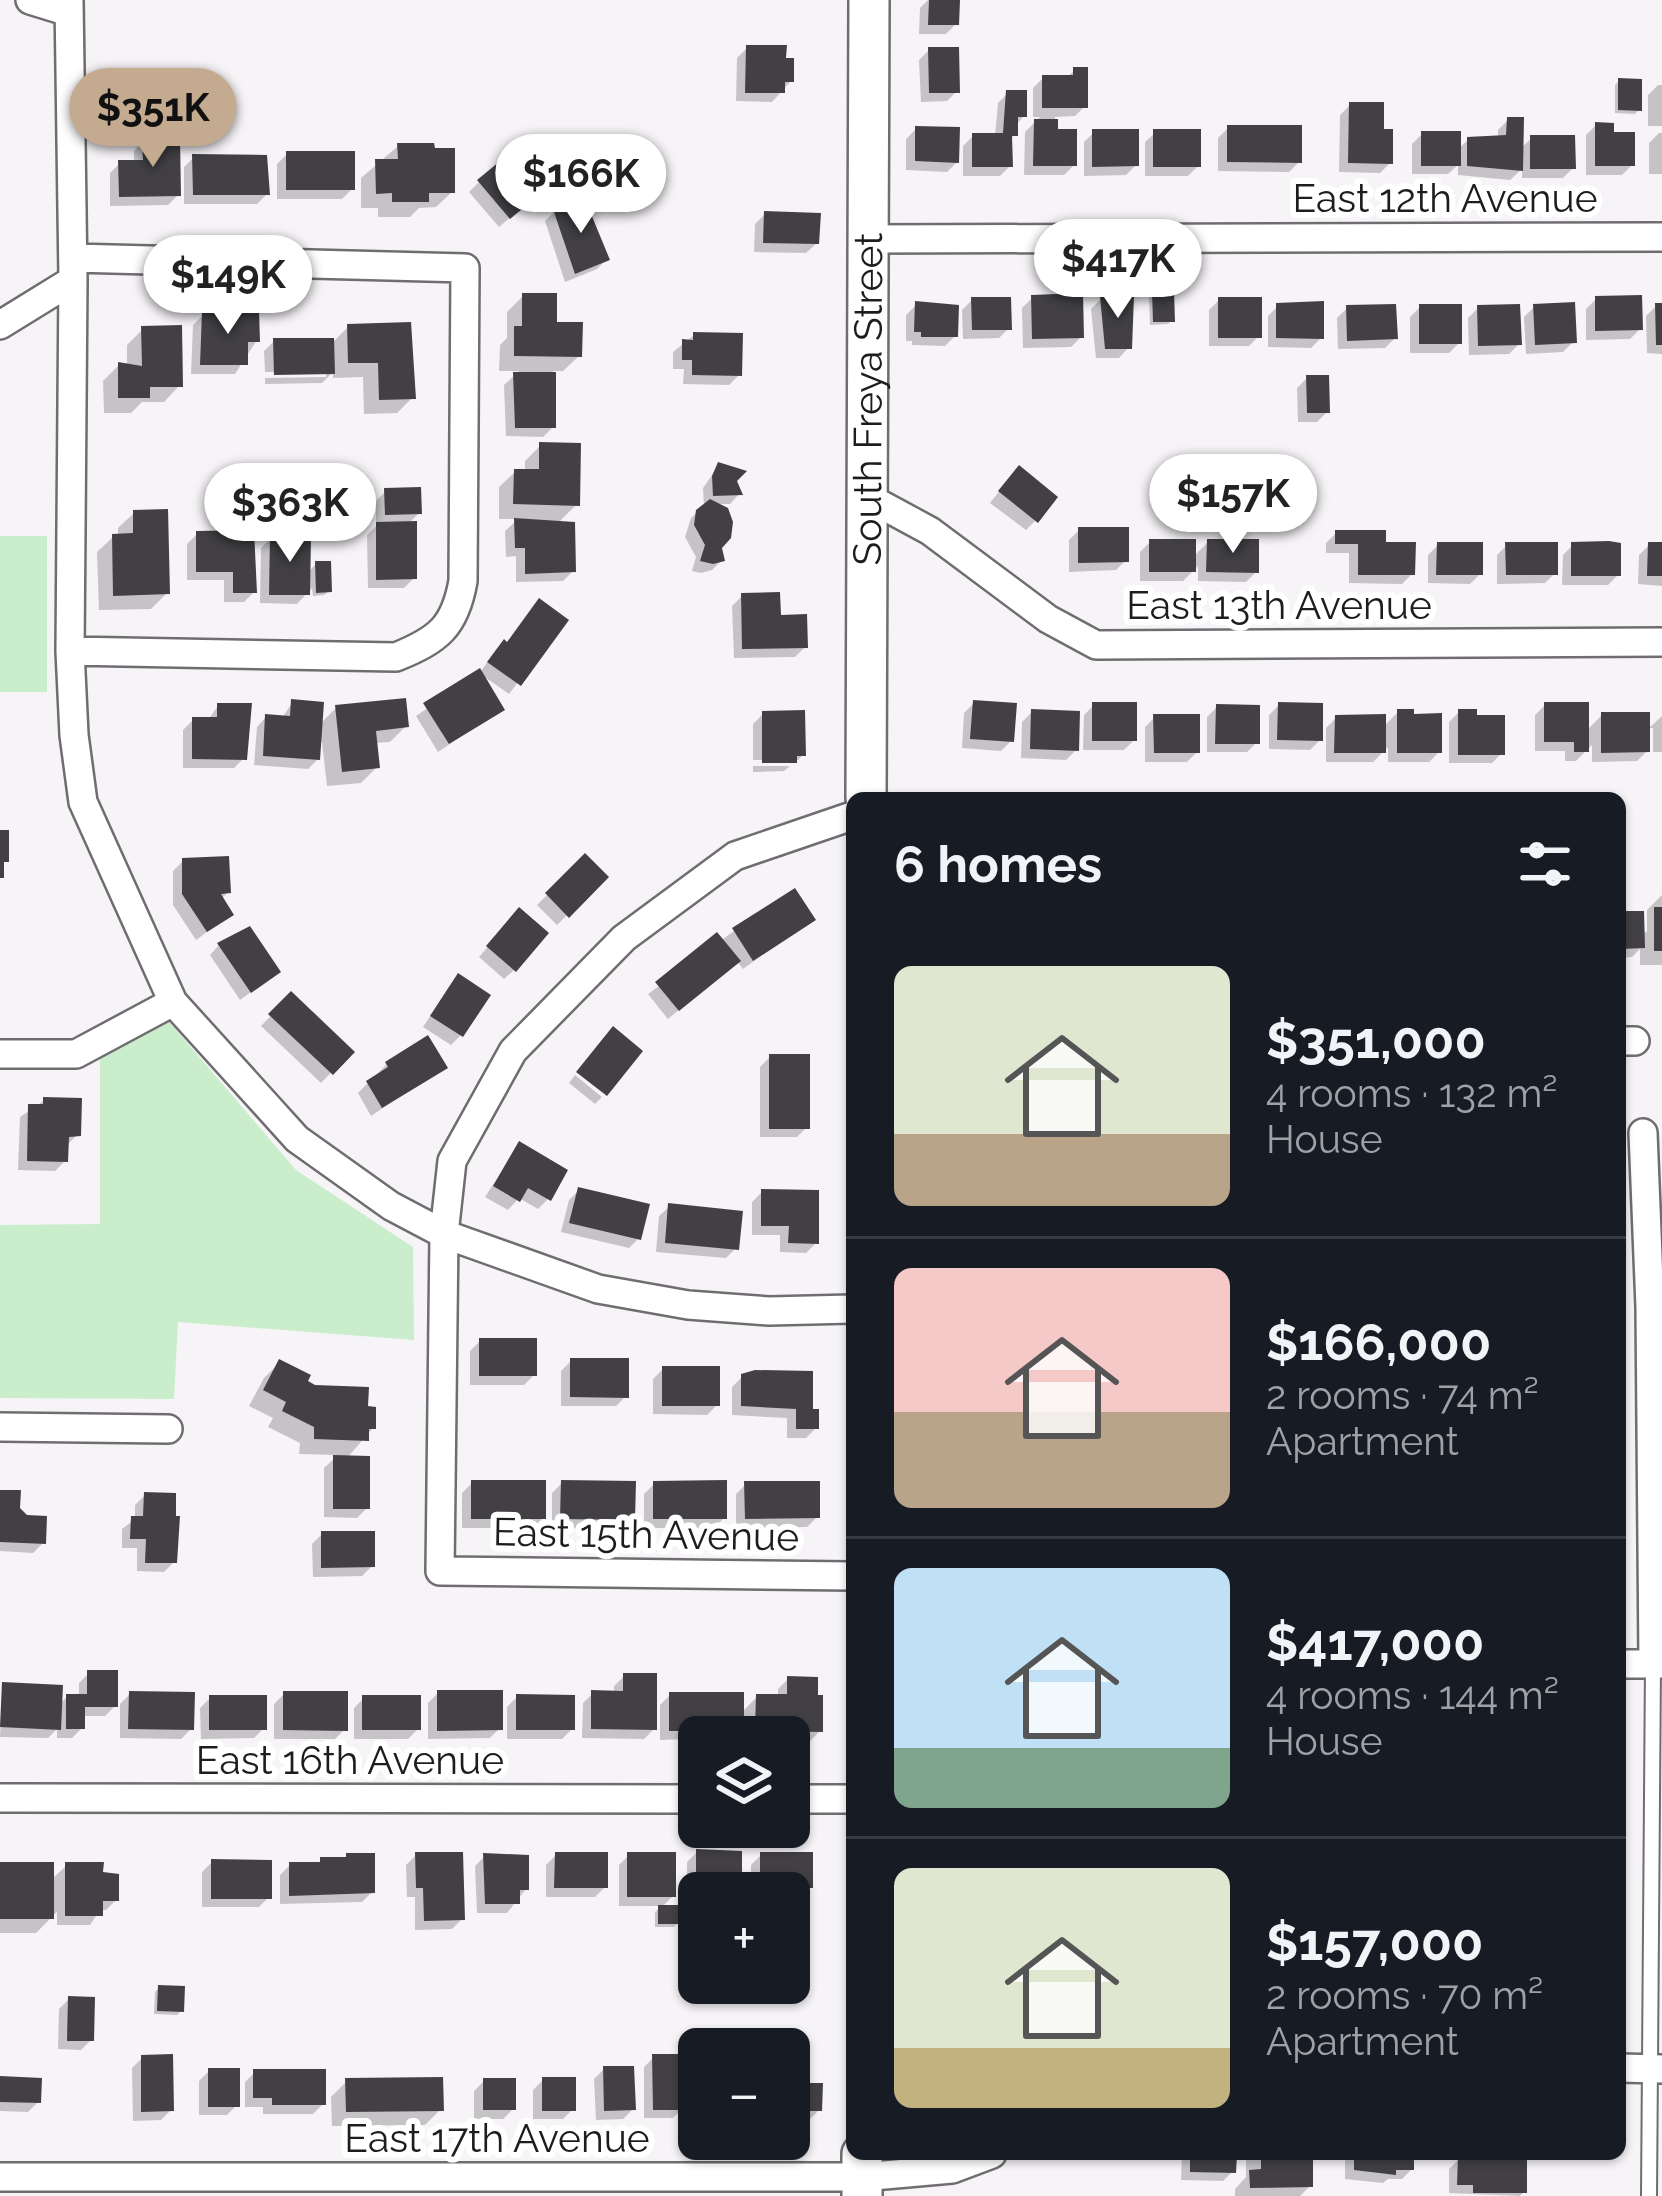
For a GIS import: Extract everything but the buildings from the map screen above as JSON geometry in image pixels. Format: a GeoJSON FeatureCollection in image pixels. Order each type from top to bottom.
{"type":"FeatureCollection","features":[{"type":"Feature","properties":{"kind":"main road","name":"South Freya Street"},"geometry":{"type":"LineString","coordinates":[[866,792],[868,0]]}},
{"type":"Feature","properties":{"kind":"street"},"geometry":{"type":"LineString","coordinates":[[29,0],[69,6],[70,651],[82,802],[173,1002],[297,1139],[391,1207],[444,1234],[598,1289],[688,1305],[769,1311],[846,1309]]}},
{"type":"Feature","properties":{"kind":"street","name":"East 12th Avenue"},"geometry":{"type":"LineString","coordinates":[[868,239],[1662,237]]}},
{"type":"Feature","properties":{"kind":"street"},"geometry":{"type":"LineString","coordinates":[[0,325],[73,269],[465,268],[463,581],[458,610],[432,642],[396,657],[70,651]]}},
{"type":"Feature","properties":{"kind":"street","name":"East 13th Avenue"},"geometry":{"type":"LineString","coordinates":[[869,497],[930,530],[1048,619],[1096,645],[1662,642]]}},
{"type":"Feature","properties":{"kind":"street"},"geometry":{"type":"LineString","coordinates":[[444,1234],[452,1162],[513,1051],[624,938],[735,856],[846,818]]}},
{"type":"Feature","properties":{"kind":"street"},"geometry":{"type":"LineString","coordinates":[[0,1054],[76,1054],[173,1002]]}},
{"type":"Feature","properties":{"kind":"street"},"geometry":{"type":"LineString","coordinates":[[1626,1664],[1657,1664],[1656,1307],[1642,1132]]}},
{"type":"Feature","properties":{"kind":"street","name":"East 15th Avenue"},"geometry":{"type":"LineString","coordinates":[[444,1234],[440,1571],[846,1576]]}},
{"type":"Feature","properties":{"kind":"street"},"geometry":{"type":"LineString","coordinates":[[1626,1314],[1656,1307]]}},
{"type":"Feature","properties":{"kind":"street"},"geometry":{"type":"LineString","coordinates":[[0,1427],[168,1429]]}},
{"type":"Feature","properties":{"kind":"street","name":"East 16th Avenue"},"geometry":{"type":"LineString","coordinates":[[0,1798],[678,1798]]}},
{"type":"Feature","properties":{"kind":"street"},"geometry":{"type":"LineString","coordinates":[[810,1799],[846,1799]]}},
{"type":"Feature","properties":{"kind":"street"},"geometry":{"type":"LineString","coordinates":[[1626,2068],[1656,2069]]}},
{"type":"Feature","properties":{"kind":"street","name":"East 17th Avenue"},"geometry":{"type":"LineString","coordinates":[[0,2177],[862,2176],[952,2169],[976,2160]]}},
{"type":"Feature","properties":{"kind":"lane"},"geometry":{"type":"LineString","coordinates":[[1649,2196],[1656,2069],[1657,1664]]}},
{"type":"Feature","properties":{"kind":"green space"},"geometry":{"type":"Polygon","coordinates":[[[0,536],[47,536],[47,692],[0,692],[0,536]]]}},
{"type":"Feature","properties":{"kind":"green space"},"geometry":{"type":"Polygon","coordinates":[[[166,1018],[296,1170],[413,1247],[414,1340],[178,1322],[174,1399],[0,1398],[0,1225],[100,1224],[100,1051],[166,1018]]]}}]}
